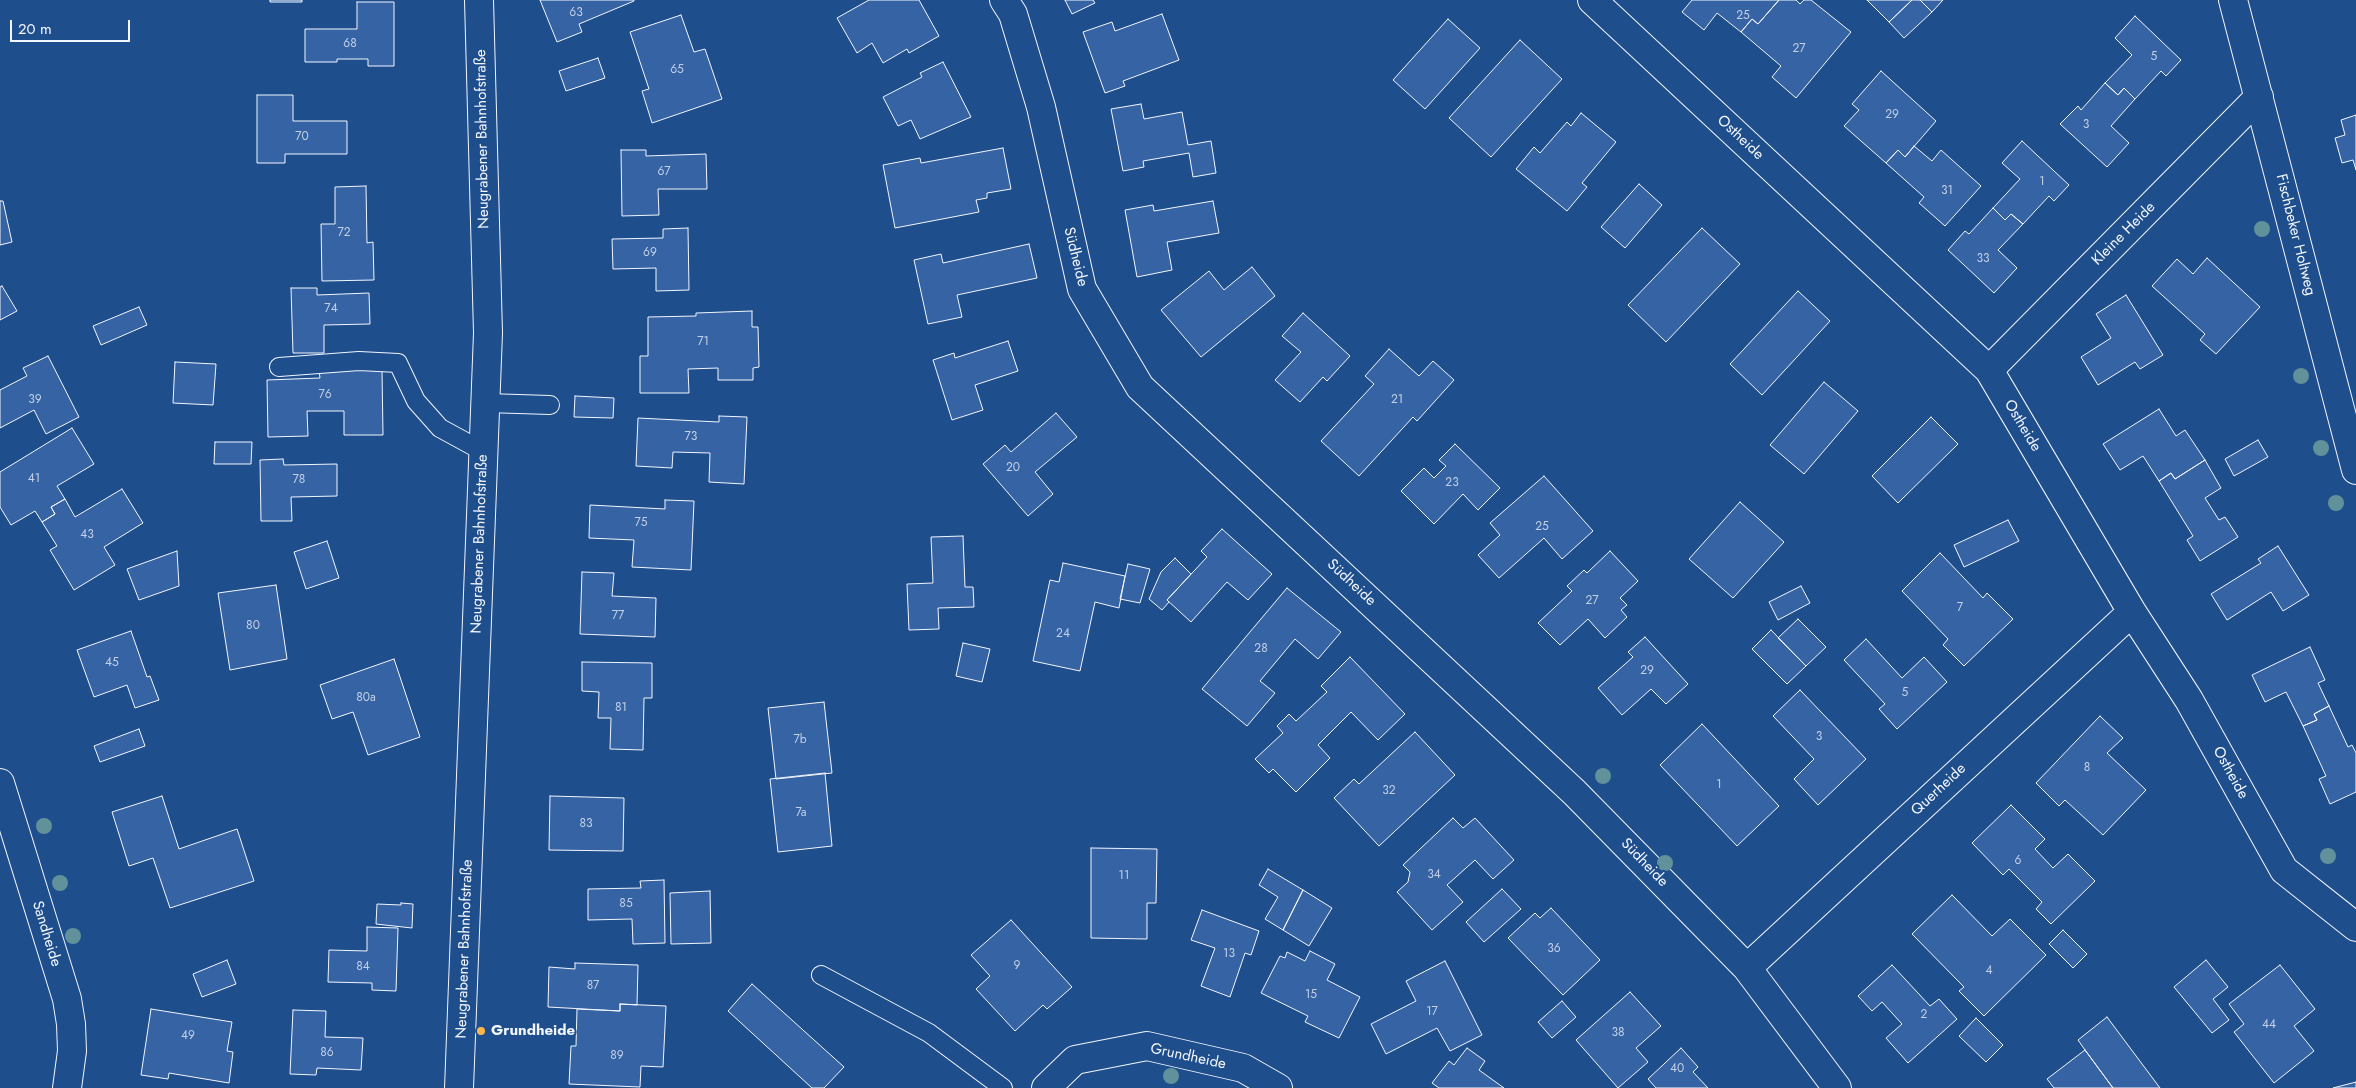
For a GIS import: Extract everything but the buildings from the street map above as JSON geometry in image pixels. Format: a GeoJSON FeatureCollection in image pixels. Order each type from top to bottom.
{"type":"FeatureCollection","features":[{"type":"Feature","properties":{"kind":"street","name":"Neugrabener Bahnhofstraße"},"geometry":{"type":"LineString","coordinates":[[459,1088],[488,333],[479,0]]}},
{"type":"Feature","properties":{"kind":"street","name":"Südheide"},"geometry":{"type":"LineString","coordinates":[[1004,0],[1012,14],[1041,107],[1082,289],[1140,386],[1574,792],[1747,968],[1837,1088]]}},
{"type":"Feature","properties":{"kind":"street","name":"Ostheide"},"geometry":{"type":"LineString","coordinates":[[1592,0],[1989,370],[2132,612],[2189,700],[2284,870],[2356,927]]}},
{"type":"Feature","properties":{"kind":"street","name":"Fischbeker Holtweg"},"geometry":{"type":"LineString","coordinates":[[2233,0],[2356,470]]}},
{"type":"Feature","properties":{"kind":"street","name":"Kleine Heide"},"geometry":{"type":"LineString","coordinates":[[1989,370],[2259,97]]}},
{"type":"Feature","properties":{"kind":"street","name":"Querheide"},"geometry":{"type":"LineString","coordinates":[[1747,968],[2132,612]]}},
{"type":"Feature","properties":{"kind":"street","name":"Sandheide"},"geometry":{"type":"LineString","coordinates":[[0,783],[67,999],[71,1024],[72,1051],[67,1088]]}},
{"type":"Feature","properties":{"kind":"street","name":"Grundheide"},"geometry":{"type":"LineString","coordinates":[[1046,1088],[1075,1060],[1147,1046],[1243,1068],[1278,1088]]}},
{"type":"Feature","properties":{"kind":"lane"},"geometry":{"type":"LineString","coordinates":[[279,367],[359,361],[398,363],[416,401],[440,428],[484,452]]}},
{"type":"Feature","properties":{"kind":"lane"},"geometry":{"type":"LineString","coordinates":[[486,403],[550,405]]}},
{"type":"Feature","properties":{"kind":"lane"},"geometry":{"type":"LineString","coordinates":[[821,975],[929,1033],[1004,1088]]}},
{"type":"Feature","properties":{"kind":"place","name":"Grundheide"},"geometry":{"type":"Point","coordinates":[481,1031]}}]}
